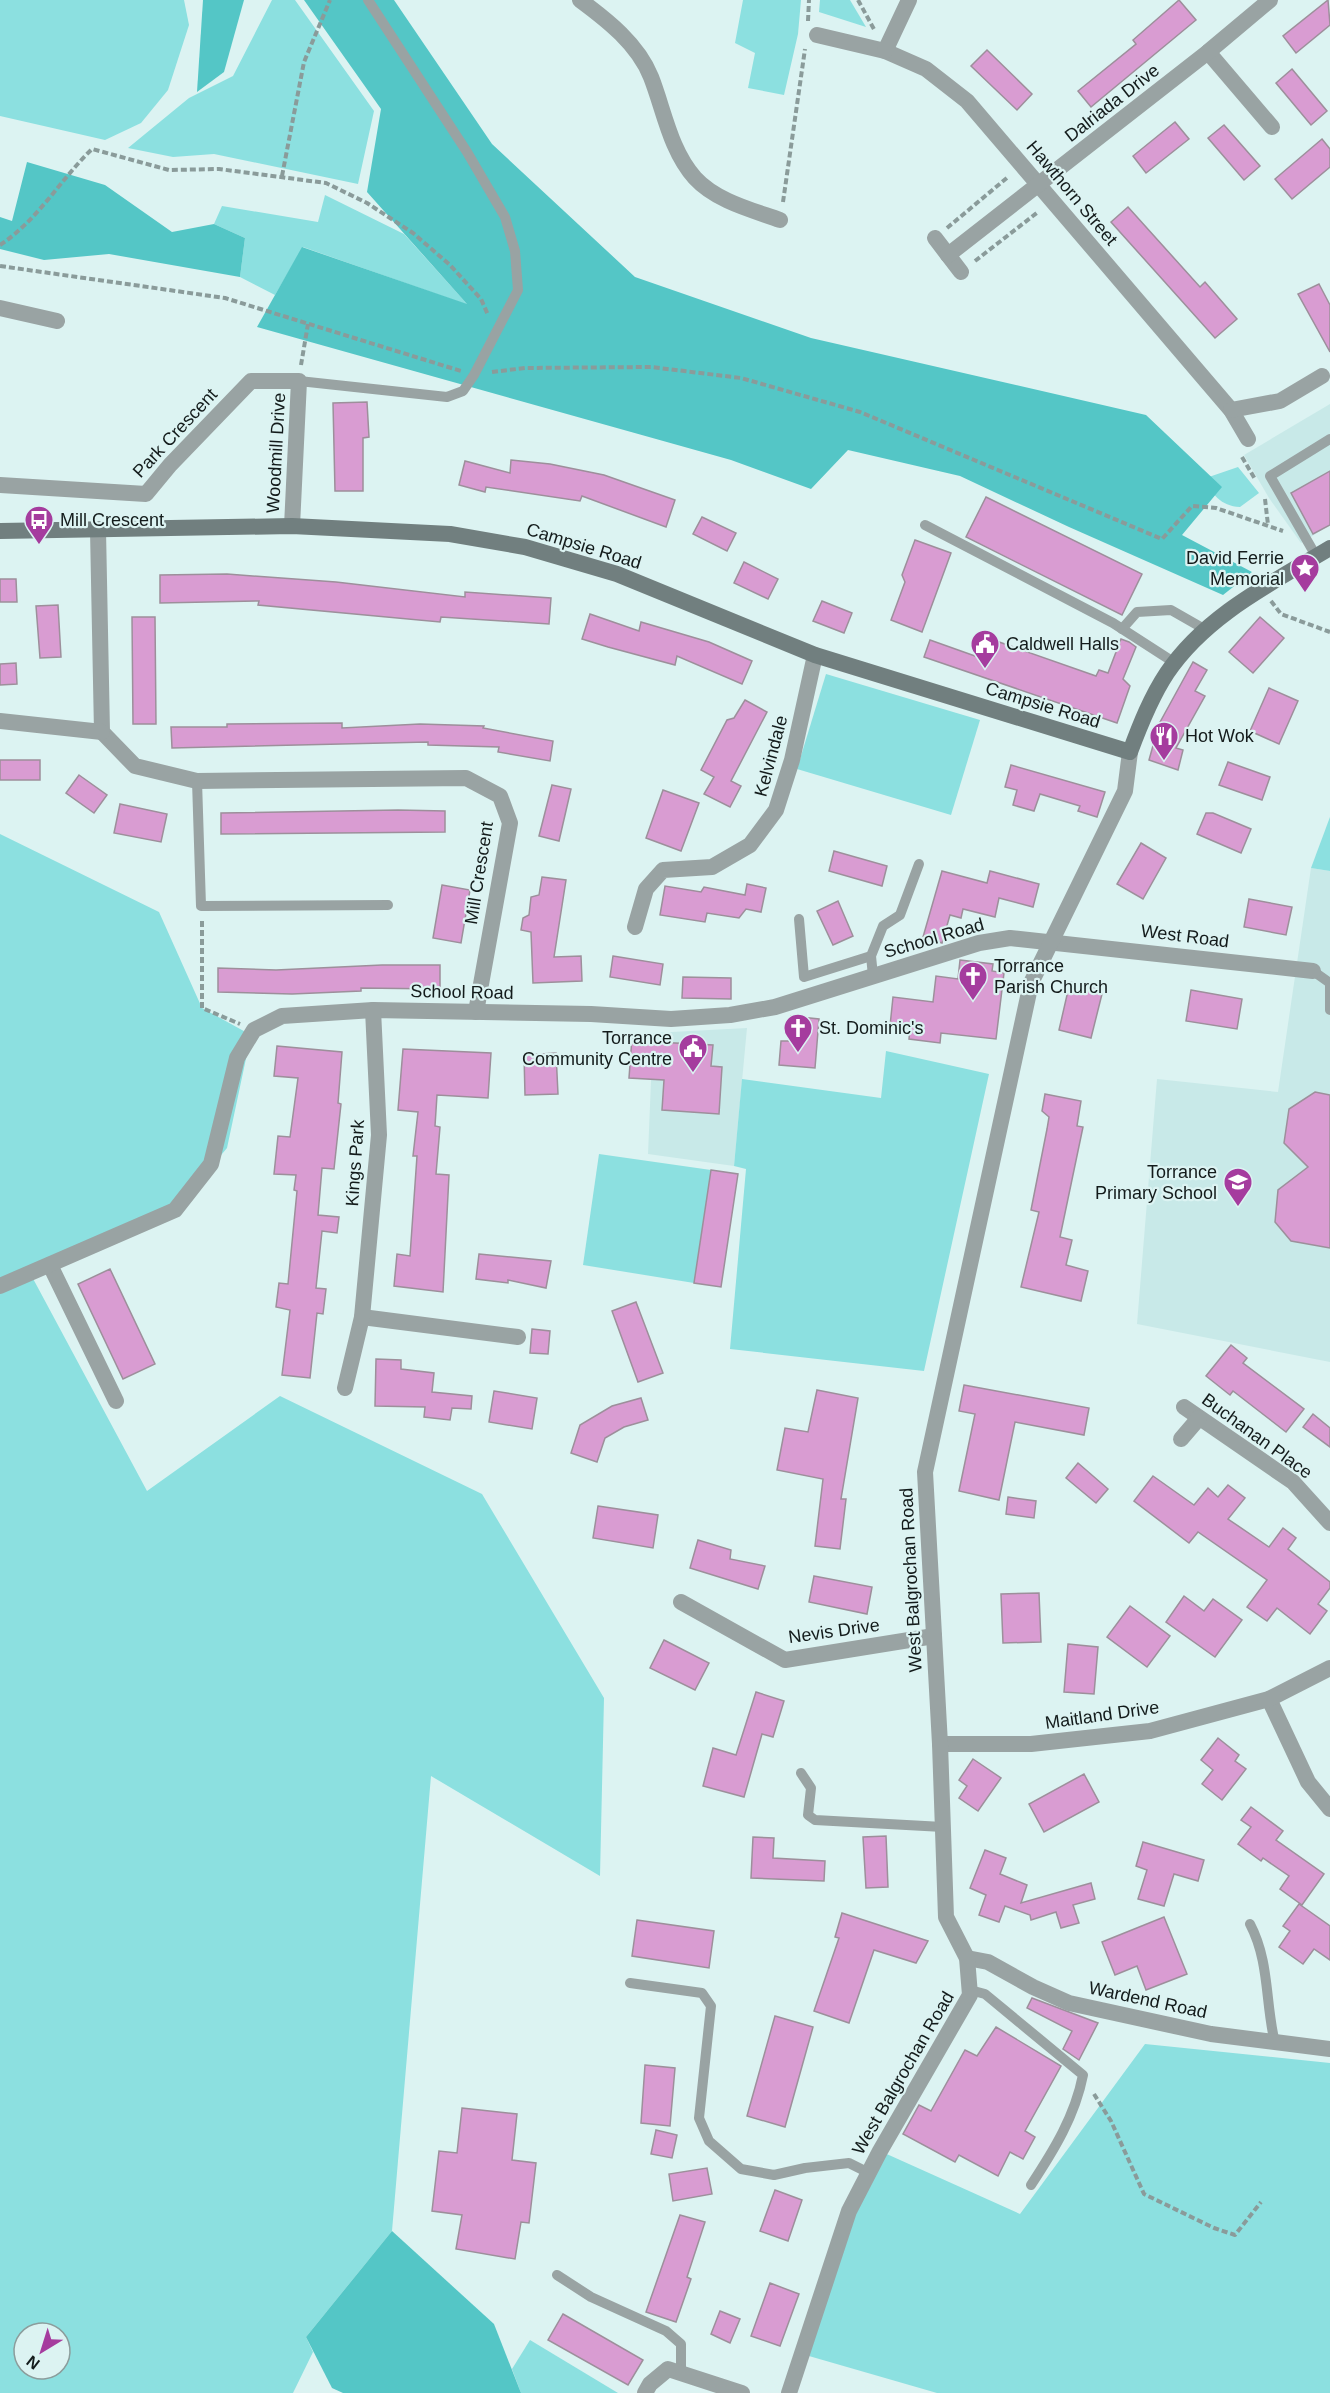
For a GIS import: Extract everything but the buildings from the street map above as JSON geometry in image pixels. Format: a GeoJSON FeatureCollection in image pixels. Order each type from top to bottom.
{"type":"FeatureCollection","features":[{"type":"Feature","properties":{"kind":"main road","name":"Campsie Road"},"geometry":{"type":"LineString","coordinates":[[0,531],[292,526],[450,534],[525,547],[617,574],[815,655],[1130,752]]}},
{"type":"Feature","properties":{"kind":"main road"},"geometry":{"type":"LineString","coordinates":[[1130,752],[1150,704],[1175,663],[1206,630],[1229,609],[1323,552]]}},
{"type":"Feature","properties":{"kind":"street"},"geometry":{"type":"LineString","coordinates":[[580,0],[627,39],[650,75],[663,116],[680,156],[695,178],[729,202],[780,220]]}},
{"type":"Feature","properties":{"kind":"street"},"geometry":{"type":"LineString","coordinates":[[885,51],[909,0]]}},
{"type":"Feature","properties":{"kind":"street","name":"Dalriada Drive"},"geometry":{"type":"LineString","coordinates":[[948,255],[1208,52],[1270,0]]}},
{"type":"Feature","properties":{"kind":"street","name":"Hawthorn Street"},"geometry":{"type":"LineString","coordinates":[[810,35],[885,51],[926,69],[967,101],[1231,410],[1248,439]]}},
{"type":"Feature","properties":{"kind":"street"},"geometry":{"type":"LineString","coordinates":[[1208,52],[1272,127]]}},
{"type":"Feature","properties":{"kind":"street"},"geometry":{"type":"LineString","coordinates":[[935,238],[961,272]]}},
{"type":"Feature","properties":{"kind":"street"},"geometry":{"type":"LineString","coordinates":[[0,308],[57,321]]}},
{"type":"Feature","properties":{"kind":"street"},"geometry":{"type":"LineString","coordinates":[[1231,410],[1280,401],[1322,376]]}},
{"type":"Feature","properties":{"kind":"street","name":"Park Crescent"},"geometry":{"type":"LineString","coordinates":[[0,485],[146,494],[170,465],[251,381],[299,381]]}},
{"type":"Feature","properties":{"kind":"street","name":"Woodmill Drive"},"geometry":{"type":"LineString","coordinates":[[292,526],[299,381]]}},
{"type":"Feature","properties":{"kind":"street"},"geometry":{"type":"LineString","coordinates":[[0,721],[102,732],[98,530]]}},
{"type":"Feature","properties":{"kind":"street","name":"Kelvindale"},"geometry":{"type":"LineString","coordinates":[[635,927],[646,889],[663,870],[712,867],[750,845],[776,810],[792,760],[815,655]]}},
{"type":"Feature","properties":{"kind":"street","name":"Mill Crescent"},"geometry":{"type":"LineString","coordinates":[[102,732],[135,766],[197,781],[466,778],[500,796],[510,823],[476,1012]]}},
{"type":"Feature","properties":{"kind":"street","name":"West Balgrochan Road"},"geometry":{"type":"LineString","coordinates":[[789,2393],[849,2211],[970,1995],[968,1958],[946,1917],[940,1744],[925,1472],[1031,983],[1125,791],[1130,752]]}},
{"type":"Feature","properties":{"kind":"street","name":"School Road"},"geometry":{"type":"LineString","coordinates":[[254,1030],[282,1016],[373,1010],[671,1018],[730,1015],[775,1007],[979,943],[1010,938],[1053,940]]}},
{"type":"Feature","properties":{"kind":"street","name":"West Road"},"geometry":{"type":"LineString","coordinates":[[1053,940],[1313,971]]}},
{"type":"Feature","properties":{"kind":"street","name":"Kings Park"},"geometry":{"type":"LineString","coordinates":[[345,1388],[362,1317],[379,1135],[373,1010]]}},
{"type":"Feature","properties":{"kind":"street"},"geometry":{"type":"LineString","coordinates":[[0,1286],[175,1210],[211,1164],[237,1058],[254,1030]]}},
{"type":"Feature","properties":{"kind":"street"},"geometry":{"type":"LineString","coordinates":[[50,1265],[116,1401]]}},
{"type":"Feature","properties":{"kind":"street"},"geometry":{"type":"LineString","coordinates":[[362,1317],[518,1337]]}},
{"type":"Feature","properties":{"kind":"street","name":"Buchanan Place"},"geometry":{"type":"LineString","coordinates":[[1184,1407],[1293,1482],[1330,1523]]}},
{"type":"Feature","properties":{"kind":"street"},"geometry":{"type":"LineString","coordinates":[[1181,1439],[1199,1418]]}},
{"type":"Feature","properties":{"kind":"street","name":"Nevis Drive"},"geometry":{"type":"LineString","coordinates":[[681,1602],[785,1660],[934,1636]]}},
{"type":"Feature","properties":{"kind":"street","name":"Maitland Drive"},"geometry":{"type":"LineString","coordinates":[[940,1744],[1031,1744],[1150,1731],[1269,1699],[1330,1668]]}},
{"type":"Feature","properties":{"kind":"street"},"geometry":{"type":"LineString","coordinates":[[1269,1699],[1308,1782],[1330,1809]]}},
{"type":"Feature","properties":{"kind":"street","name":"Wardend Road"},"geometry":{"type":"LineString","coordinates":[[968,1958],[988,1962],[1069,2003],[1148,2022],[1275,2043],[1330,2049]]}},
{"type":"Feature","properties":{"kind":"street"},"geometry":{"type":"LineString","coordinates":[[645,2393],[650,2384],[668,2369],[742,2393]]}},
{"type":"Feature","properties":{"kind":"lane"},"geometry":{"type":"LineString","coordinates":[[299,381],[447,397],[463,391],[474,375],[518,290],[515,251],[505,217],[467,152],[368,0]]}},
{"type":"Feature","properties":{"kind":"lane"},"geometry":{"type":"LineString","coordinates":[[1323,552],[1270,476],[1330,439]]}},
{"type":"Feature","properties":{"kind":"lane"},"geometry":{"type":"LineString","coordinates":[[925,525],[1122,629],[1175,663]]}},
{"type":"Feature","properties":{"kind":"lane"},"geometry":{"type":"LineString","coordinates":[[1122,629],[1137,612],[1171,610],[1206,630]]}},
{"type":"Feature","properties":{"kind":"lane"},"geometry":{"type":"LineString","coordinates":[[197,781],[201,906],[388,905]]}},
{"type":"Feature","properties":{"kind":"lane"},"geometry":{"type":"LineString","coordinates":[[873,976],[871,956],[883,926],[900,915],[919,864]]}},
{"type":"Feature","properties":{"kind":"lane"},"geometry":{"type":"LineString","coordinates":[[799,919],[804,977],[871,956]]}},
{"type":"Feature","properties":{"kind":"lane"},"geometry":{"type":"LineString","coordinates":[[1313,971],[1330,983],[1330,1010]]}},
{"type":"Feature","properties":{"kind":"lane"},"geometry":{"type":"LineString","coordinates":[[801,1773],[811,1788],[808,1815],[815,1820],[943,1827]]}},
{"type":"Feature","properties":{"kind":"lane"},"geometry":{"type":"LineString","coordinates":[[1250,1924],[1259,1941],[1266,1966],[1269,2016],[1275,2043]]}},
{"type":"Feature","properties":{"kind":"lane"},"geometry":{"type":"LineString","coordinates":[[630,1983],[702,1993],[711,2006],[699,2118],[709,2141],[741,2169],[774,2175],[805,2168],[849,2163],[869,2173]]}},
{"type":"Feature","properties":{"kind":"lane"},"geometry":{"type":"LineString","coordinates":[[970,1990],[985,1994],[1083,2075],[1078,2099],[1058,2145],[1031,2185]]}},
{"type":"Feature","properties":{"kind":"lane"},"geometry":{"type":"LineString","coordinates":[[557,2276],[591,2297],[666,2331],[681,2344],[681,2373]]}},
{"type":"Feature","properties":{"kind":"path"},"geometry":{"type":"LineString","coordinates":[[282,176],[304,62],[330,0]]}},
{"type":"Feature","properties":{"kind":"path"},"geometry":{"type":"LineString","coordinates":[[780,220],[810,35],[809,0]]}},
{"type":"Feature","properties":{"kind":"path"},"geometry":{"type":"LineString","coordinates":[[858,0],[885,51]]}},
{"type":"Feature","properties":{"kind":"path"},"geometry":{"type":"LineString","coordinates":[[0,245],[14,236],[36,214],[92,149],[169,170],[219,169],[326,183],[367,203],[413,233],[450,265],[481,299],[496,332]]}},
{"type":"Feature","properties":{"kind":"path"},"geometry":{"type":"LineString","coordinates":[[935,238],[1023,165]]}},
{"type":"Feature","properties":{"kind":"path"},"geometry":{"type":"LineString","coordinates":[[961,272],[1053,201]]}},
{"type":"Feature","properties":{"kind":"path"},"geometry":{"type":"LineString","coordinates":[[0,266],[225,298],[474,375],[525,368],[651,367],[741,378],[860,412],[1162,539],[1192,506],[1216,508],[1268,525]]}},
{"type":"Feature","properties":{"kind":"path"},"geometry":{"type":"LineString","coordinates":[[299,381],[308,324]]}},
{"type":"Feature","properties":{"kind":"path"},"geometry":{"type":"LineString","coordinates":[[1262,589],[1281,614],[1330,632]]}},
{"type":"Feature","properties":{"kind":"path"},"geometry":{"type":"LineString","coordinates":[[201,906],[202,1008],[254,1030]]}},
{"type":"Feature","properties":{"kind":"path"},"geometry":{"type":"LineString","coordinates":[[1083,2075],[1111,2121],[1144,2194],[1214,2228],[1235,2235],[1261,2202]]}},
{"type":"Feature","properties":{"kind":"shaded area"},"geometry":{"type":"Polygon","coordinates":[[[0,0],[184,0],[189,25],[168,90],[141,123],[105,140],[0,116],[0,0]]]}},
{"type":"Feature","properties":{"kind":"shaded area"},"geometry":{"type":"Polygon","coordinates":[[[203,0],[244,0],[224,72],[197,92],[203,0]]]}},
{"type":"Feature","properties":{"kind":"shaded area"},"geometry":{"type":"Polygon","coordinates":[[[272,0],[295,0],[374,111],[358,184],[214,154],[173,157],[128,148],[189,98],[233,76],[272,0]]]}},
{"type":"Feature","properties":{"kind":"shaded area"},"geometry":{"type":"Polygon","coordinates":[[[304,0],[394,0],[492,144],[635,277],[811,338],[1146,415],[1222,487],[1182,535],[1252,572],[1223,595],[960,476],[848,450],[811,489],[731,460],[257,327],[302,247],[467,304],[367,192],[381,109],[304,0]]]}},
{"type":"Feature","properties":{"kind":"shaded area"},"geometry":{"type":"Polygon","coordinates":[[[743,0],[801,0],[798,34],[784,95],[748,88],[755,53],[735,43],[743,0]]]}},
{"type":"Feature","properties":{"kind":"shaded area"},"geometry":{"type":"Polygon","coordinates":[[[820,0],[850,0],[866,27],[819,12],[820,0]]]}},
{"type":"Feature","properties":{"kind":"shaded area"},"geometry":{"type":"Polygon","coordinates":[[[27,162],[105,185],[172,232],[214,224],[245,238],[240,277],[109,254],[44,260],[0,249],[0,217],[12,221],[27,162]]]}},
{"type":"Feature","properties":{"kind":"shaded area"},"geometry":{"type":"Polygon","coordinates":[[[325,195],[404,234],[468,305],[303,247],[275,295],[240,277],[245,238],[214,224],[222,206],[318,222],[325,195]]]}},
{"type":"Feature","properties":{"kind":"shaded area"},"geometry":{"type":"Polygon","coordinates":[[[1330,404],[1330,525],[1301,543],[1269,498],[1244,455],[1330,404]]]}},
{"type":"Feature","properties":{"kind":"shaded area"},"geometry":{"type":"Polygon","coordinates":[[[1238,467],[1259,493],[1240,507],[1222,502],[1203,479],[1238,467]]]}},
{"type":"Feature","properties":{"kind":"shaded area"},"geometry":{"type":"Polygon","coordinates":[[[826,674],[980,720],[951,815],[797,769],[826,674]]]}},
{"type":"Feature","properties":{"kind":"shaded area"},"geometry":{"type":"Polygon","coordinates":[[[1330,817],[1330,871],[1311,868],[1330,817]]]}},
{"type":"Feature","properties":{"kind":"shaded area"},"geometry":{"type":"Polygon","coordinates":[[[0,834],[159,912],[202,1008],[251,1035],[227,1148],[175,1210],[30,1273],[147,1491],[280,1396],[482,1494],[604,1698],[600,1876],[431,1776],[392,2231],[306,2337],[313,2352],[293,2393],[0,2393],[0,834]]]}},
{"type":"Feature","properties":{"kind":"shaded area","name":"Torrance Primary School"},"geometry":{"type":"Polygon","coordinates":[[[1311,868],[1330,871],[1330,1362],[1137,1324],[1157,1079],[1278,1092],[1311,868]]]}},
{"type":"Feature","properties":{"kind":"shaded area"},"geometry":{"type":"Polygon","coordinates":[[[747,1028],[734,1166],[648,1154],[653,1033],[747,1028]]]}},
{"type":"Feature","properties":{"kind":"shaded area"},"geometry":{"type":"Polygon","coordinates":[[[886,1051],[989,1074],[924,1371],[730,1349],[746,1169],[734,1166],[742,1079],[881,1098],[886,1051]]]}},
{"type":"Feature","properties":{"kind":"shaded area"},"geometry":{"type":"Polygon","coordinates":[[[599,1154],[711,1170],[694,1283],[583,1265],[599,1154]]]}},
{"type":"Feature","properties":{"kind":"shaded area"},"geometry":{"type":"Polygon","coordinates":[[[1145,2044],[1330,2063],[1330,2393],[937,2393],[802,2354],[880,2151],[1020,2214],[1145,2044]]]}},
{"type":"Feature","properties":{"kind":"shaded area"},"geometry":{"type":"Polygon","coordinates":[[[392,2231],[494,2324],[521,2393],[343,2393],[332,2388],[306,2337],[392,2231]]]}},
{"type":"Feature","properties":{"kind":"shaded area"},"geometry":{"type":"Polygon","coordinates":[[[530,2340],[618,2393],[521,2393],[512,2369],[530,2340]]]}},
{"type":"Feature","properties":{"kind":"place","name":"Mill Crescent"},"geometry":{"type":"Point","coordinates":[39,546]}},
{"type":"Feature","properties":{"kind":"place","name":"David Ferrie Memorial"},"geometry":{"type":"Point","coordinates":[1305,594]}},
{"type":"Feature","properties":{"kind":"place","name":"Caldwell Halls"},"geometry":{"type":"Point","coordinates":[985,670]}},
{"type":"Feature","properties":{"kind":"place","name":"Hot Wok"},"geometry":{"type":"Point","coordinates":[1164,762]}},
{"type":"Feature","properties":{"kind":"place","name":"Torrance Parish Church"},"geometry":{"type":"Point","coordinates":[973,1002]}},
{"type":"Feature","properties":{"kind":"place","name":"St. Dominic's"},"geometry":{"type":"Point","coordinates":[798,1054]}},
{"type":"Feature","properties":{"kind":"place","name":"Torrance Community Centre"},"geometry":{"type":"Point","coordinates":[693,1074]}},
{"type":"Feature","properties":{"kind":"place","name":"Torrance Primary School"},"geometry":{"type":"Point","coordinates":[1238,1208]}}]}
